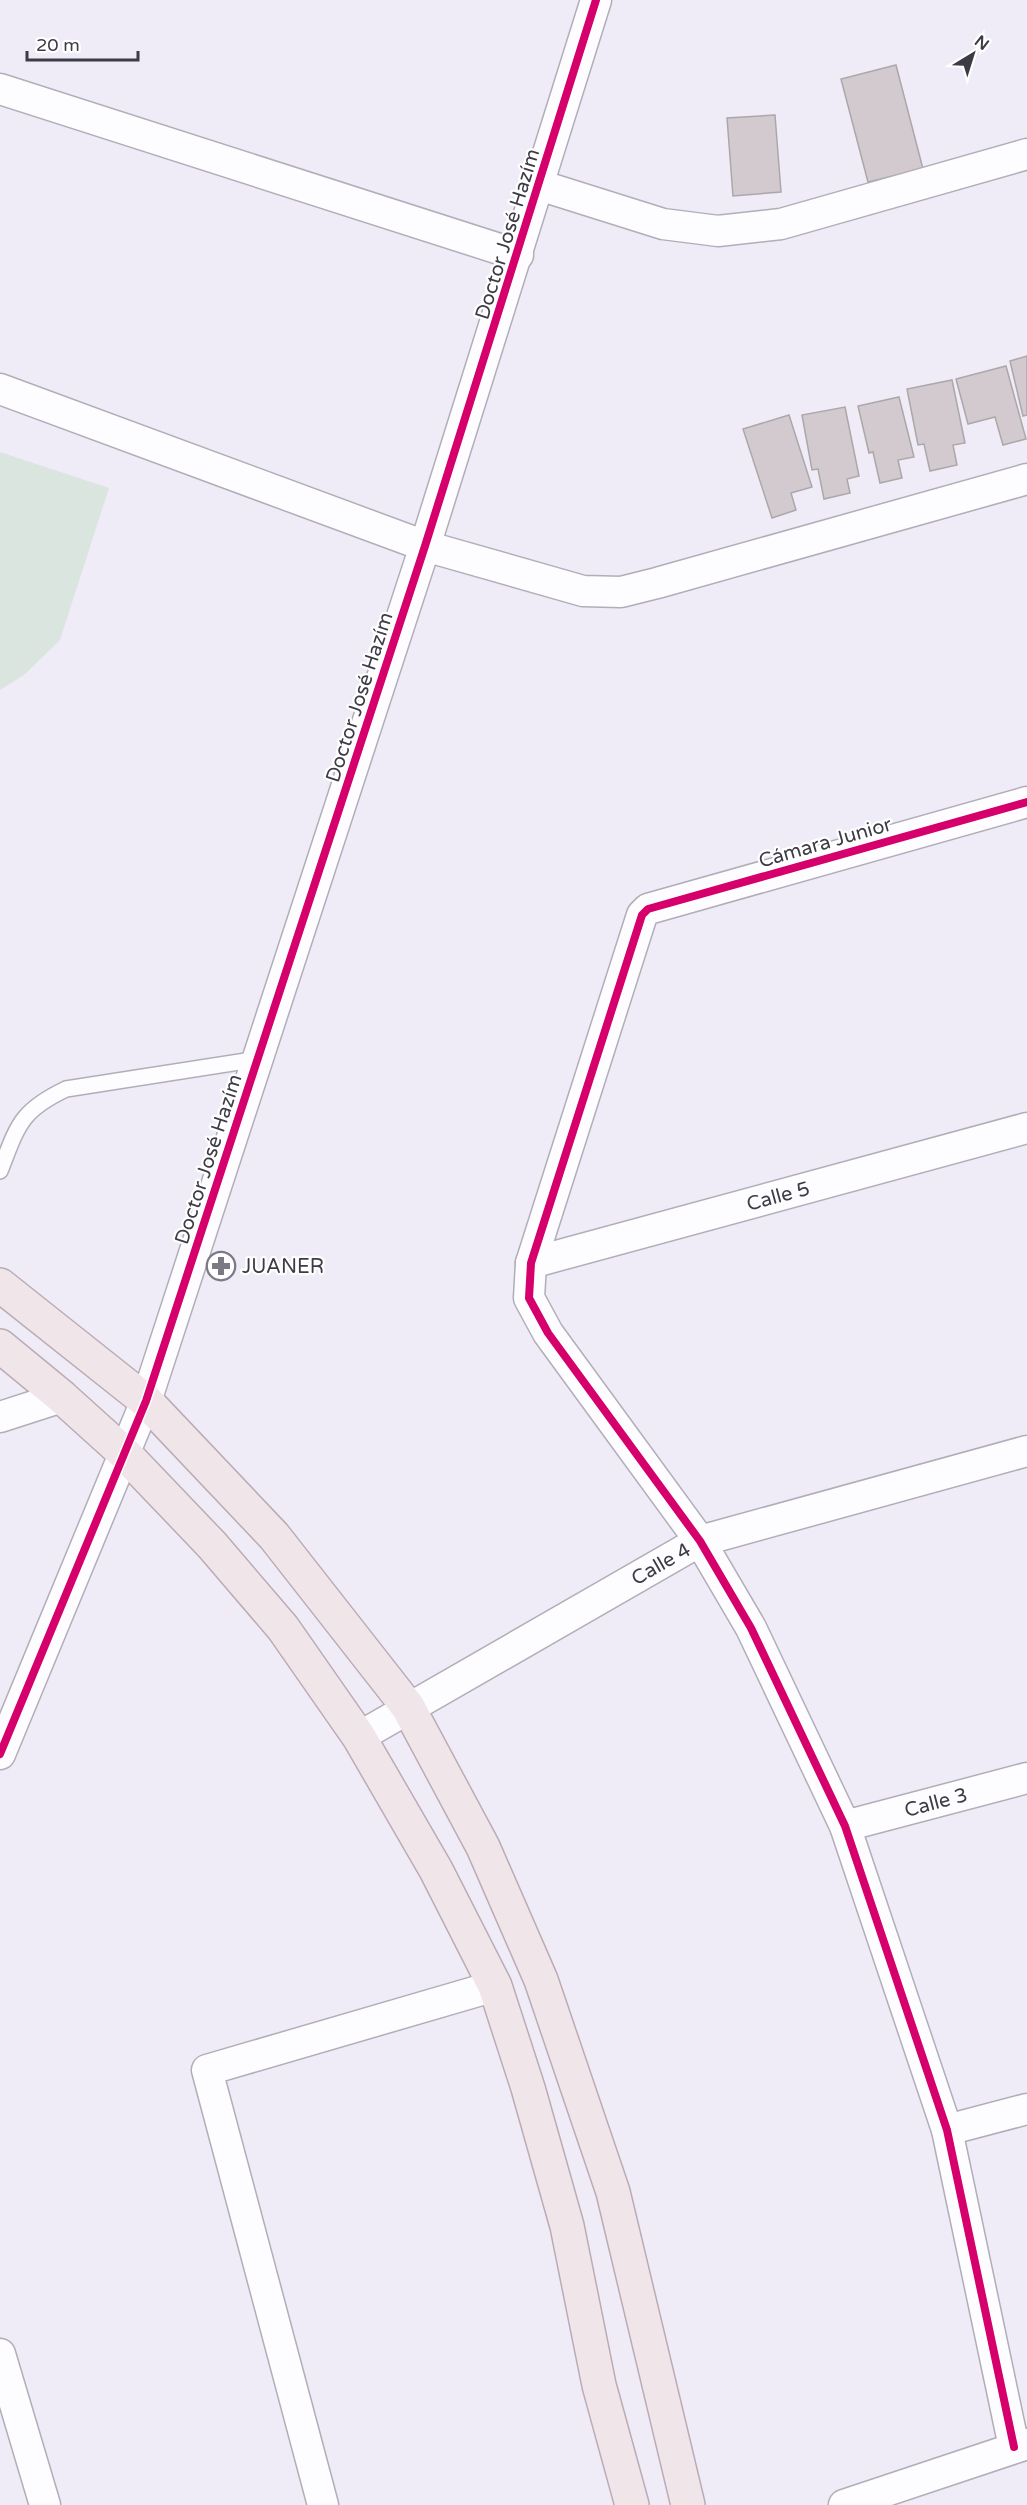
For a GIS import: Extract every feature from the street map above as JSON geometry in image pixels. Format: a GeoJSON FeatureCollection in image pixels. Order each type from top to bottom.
{"type":"FeatureCollection","features":[{"type":"Feature","properties":{"kind":"main road"},"geometry":{"type":"LineString","coordinates":[[0,1285],[147,1401],[274,1536],[408,1707],[483,1847],[541,1980],[613,2192],[688,2505]]}},
{"type":"Feature","properties":{"kind":"main road"},"geometry":{"type":"LineString","coordinates":[[0,1346],[62,1397],[124,1453],[212,1545],[283,1628],[359,1737],[436,1870],[495,1986],[528,2088],[567,2226],[599,2385],[632,2505]]}},
{"type":"Feature","properties":{"kind":"street","name":"Doctor José Hazím"},"geometry":{"type":"LineString","coordinates":[[0,1754],[147,1401],[425,546],[596,0]]}},
{"type":"Feature","properties":{"kind":"street"},"geometry":{"type":"LineString","coordinates":[[0,89],[518,255]]}},
{"type":"Feature","properties":{"kind":"street"},"geometry":{"type":"LineString","coordinates":[[539,185],[663,224],[718,231],[781,224],[1027,154]]}},
{"type":"Feature","properties":{"kind":"street"},"geometry":{"type":"LineString","coordinates":[[0,388],[425,546],[583,591],[621,592],[1027,479]]}},
{"type":"Feature","properties":{"kind":"street","name":"Cámara Junior"},"geometry":{"type":"LineString","coordinates":[[531,1263],[638,922],[648,909],[1027,802]]}},
{"type":"Feature","properties":{"kind":"street","name":"Calle 5"},"geometry":{"type":"LineString","coordinates":[[531,1263],[1027,1128]]}},
{"type":"Feature","properties":{"kind":"street"},"geometry":{"type":"LineString","coordinates":[[531,1263],[529,1298],[548,1333],[700,1541],[751,1628],[845,1826],[947,2130],[1021,2446],[901,2496],[844,2505]]}},
{"type":"Feature","properties":{"kind":"street"},"geometry":{"type":"LineString","coordinates":[[0,1417],[62,1397]]}},
{"type":"Feature","properties":{"kind":"street","name":"Calle 4"},"geometry":{"type":"LineString","coordinates":[[359,1737],[700,1541],[1027,1451]]}},
{"type":"Feature","properties":{"kind":"street","name":"Calle 3"},"geometry":{"type":"LineString","coordinates":[[845,1826],[1027,1778]]}},
{"type":"Feature","properties":{"kind":"street"},"geometry":{"type":"LineString","coordinates":[[323,2505],[207,2070],[495,1986]]}},
{"type":"Feature","properties":{"kind":"street"},"geometry":{"type":"LineString","coordinates":[[947,2130],[1027,2109]]}},
{"type":"Feature","properties":{"kind":"street"},"geometry":{"type":"LineString","coordinates":[[0,2354],[7,2406],[45,2505]]}},
{"type":"Feature","properties":{"kind":"lane"},"geometry":{"type":"LineString","coordinates":[[0,1171],[17,1128],[38,1103],[66,1089],[258,1059]]}},
{"type":"Feature","properties":{"kind":"shaded area"},"geometry":{"type":"Polygon","coordinates":[[[0,452],[109,488],[60,640],[24,675],[0,690],[0,452]]]}},
{"type":"Feature","properties":{"kind":"building"},"geometry":{"type":"Polygon","coordinates":[[[896,65],[923,169],[868,182],[841,79],[896,65]]]}},
{"type":"Feature","properties":{"kind":"building"},"geometry":{"type":"Polygon","coordinates":[[[775,115],[781,192],[733,196],[727,118],[775,115]]]}},
{"type":"Feature","properties":{"kind":"building"},"geometry":{"type":"Polygon","coordinates":[[[1027,356],[1027,415],[1023,416],[1010,361],[1027,356]]]}},
{"type":"Feature","properties":{"kind":"building"},"geometry":{"type":"Polygon","coordinates":[[[1006,366],[1026,439],[1003,445],[995,417],[968,424],[956,379],[1006,366]]]}},
{"type":"Feature","properties":{"kind":"building"},"geometry":{"type":"Polygon","coordinates":[[[952,380],[965,443],[953,445],[957,465],[930,471],[924,444],[918,445],[907,389],[952,380]]]}},
{"type":"Feature","properties":{"kind":"building"},"geometry":{"type":"Polygon","coordinates":[[[899,397],[914,457],[898,460],[902,478],[880,483],[873,452],[869,453],[858,406],[899,397]]]}},
{"type":"Feature","properties":{"kind":"building"},"geometry":{"type":"Polygon","coordinates":[[[845,407],[859,476],[847,479],[850,493],[824,499],[818,469],[812,470],[802,415],[845,407]]]}},
{"type":"Feature","properties":{"kind":"building"},"geometry":{"type":"Polygon","coordinates":[[[789,415],[812,487],[791,493],[796,510],[772,518],[743,429],[789,415]]]}},
{"type":"Feature","properties":{"kind":"cycle path"},"geometry":{"type":"LineString","coordinates":[[0,1754],[146,1401],[425,546],[596,0]]}},
{"type":"Feature","properties":{"kind":"cycle path"},"geometry":{"type":"LineString","coordinates":[[1014,2447],[947,2130],[845,1826],[751,1628],[700,1541],[548,1333],[529,1298],[531,1263],[642,915],[648,909],[1027,802]]}},
{"type":"Feature","properties":{"kind":"place","name":"JUANER"},"geometry":{"type":"Point","coordinates":[221,1266]}}]}
